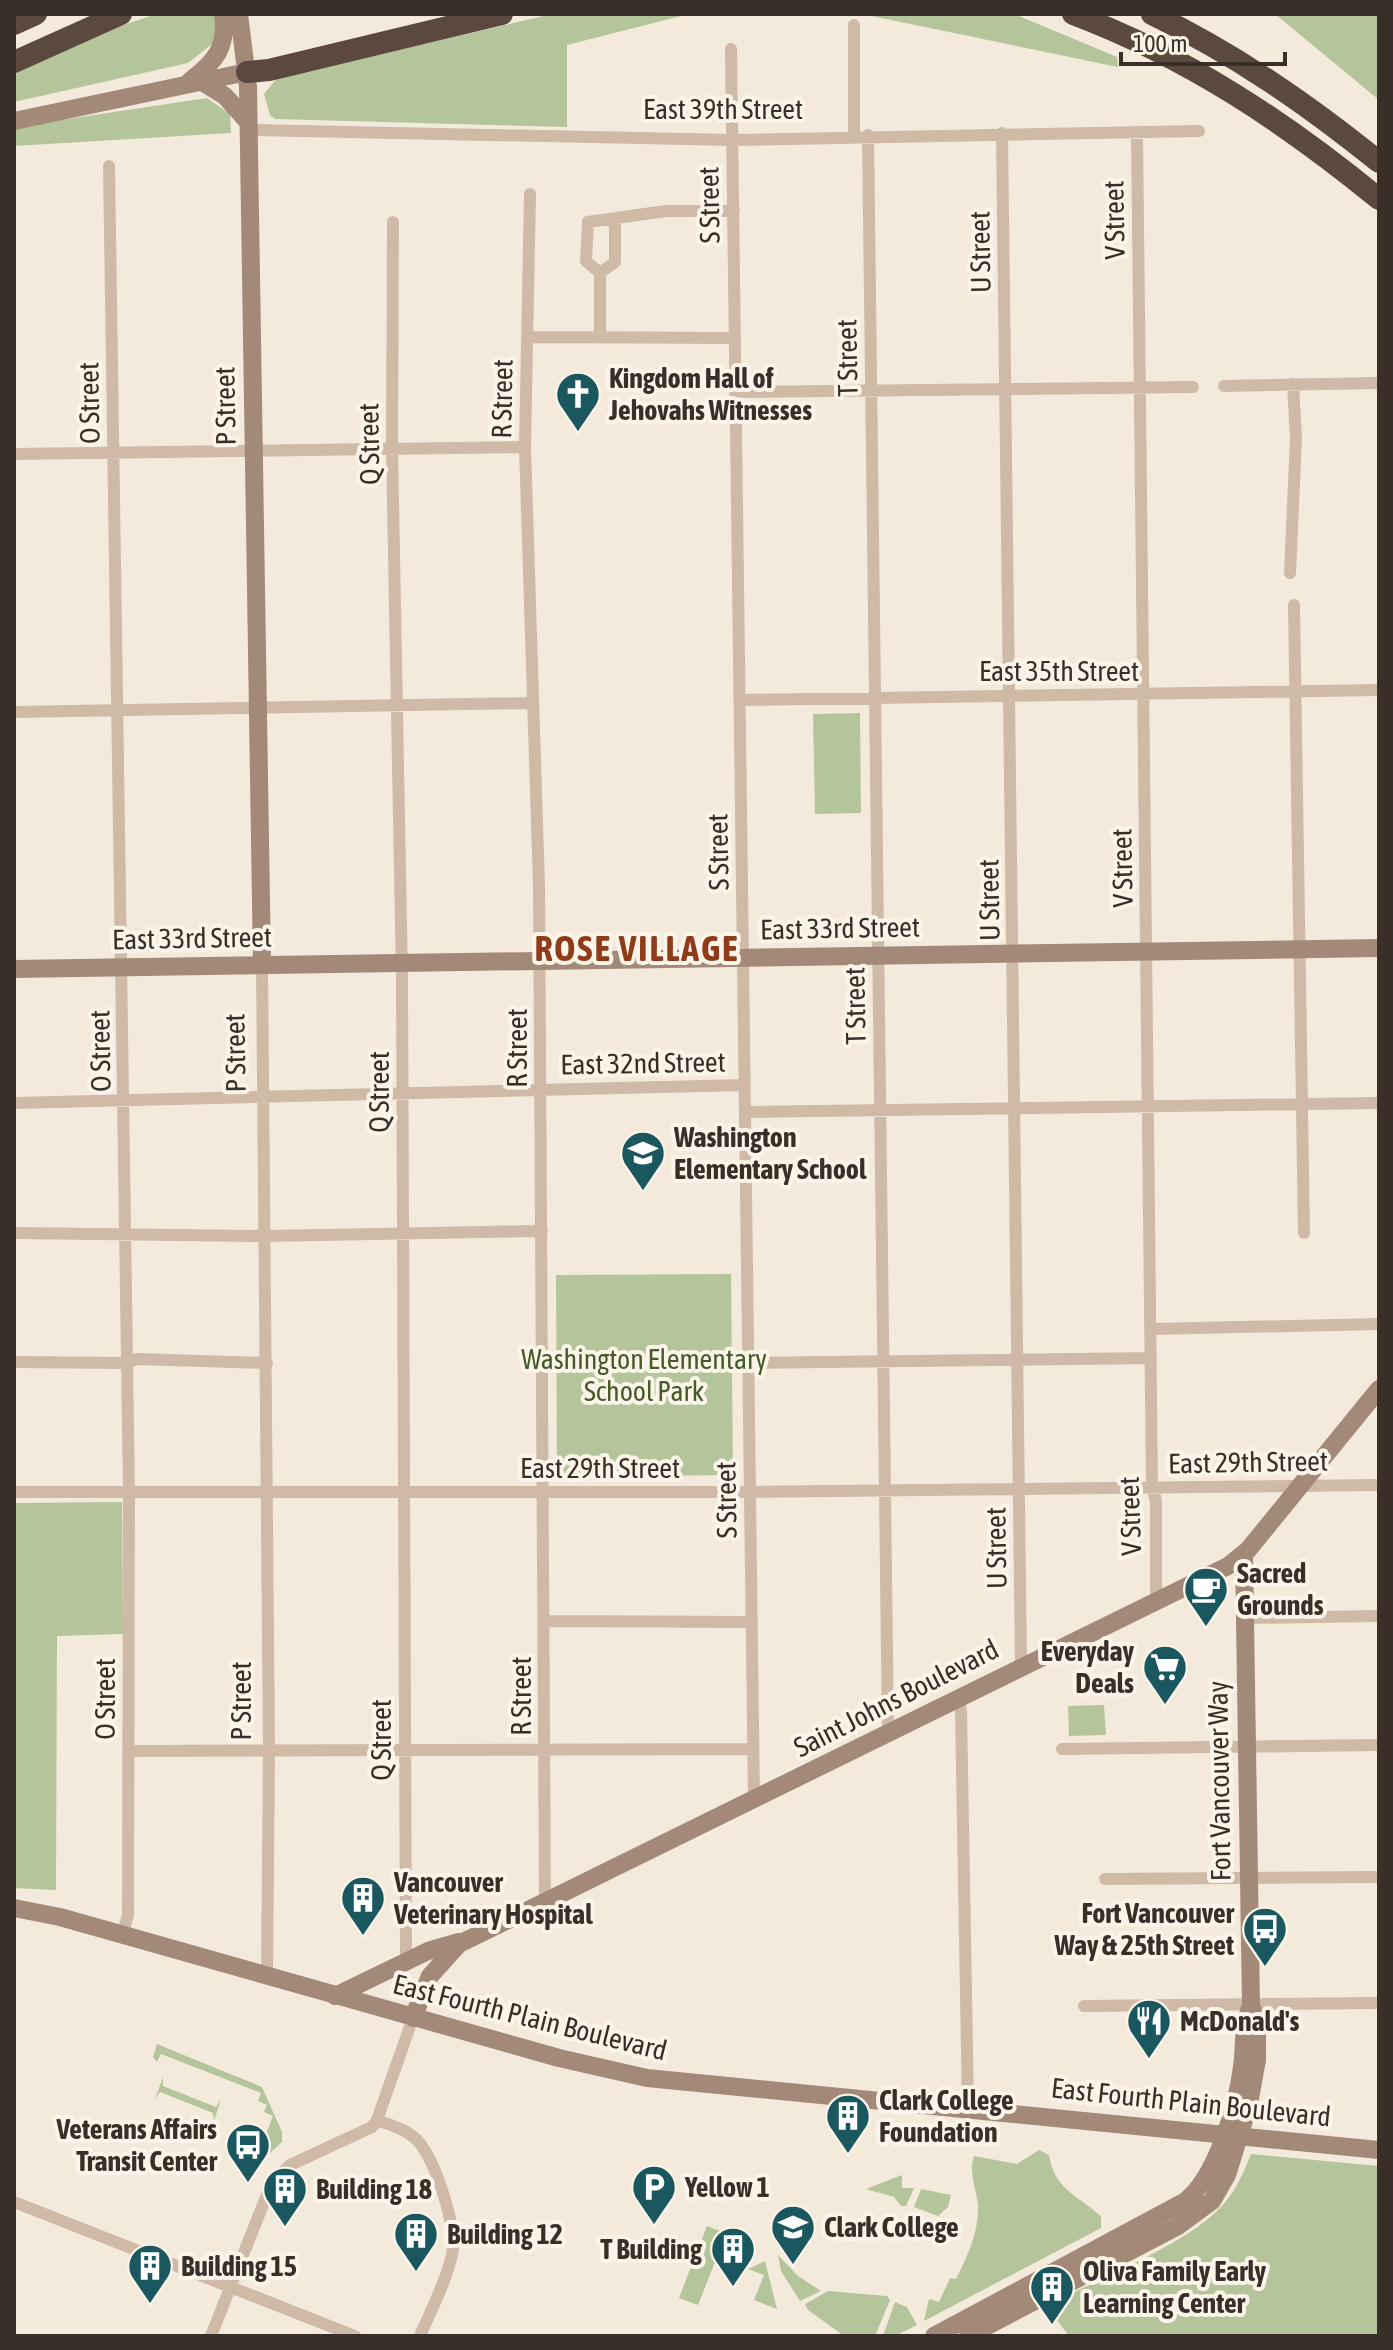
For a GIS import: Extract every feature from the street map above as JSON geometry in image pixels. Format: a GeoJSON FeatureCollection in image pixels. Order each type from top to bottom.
{"type":"FeatureCollection","features":[{"type":"Feature","properties":{"kind":"highway"},"geometry":{"type":"LineString","coordinates":[[14,24],[36,14]]}},
{"type":"Feature","properties":{"kind":"highway"},"geometry":{"type":"LineString","coordinates":[[14,62],[121,14]]}},
{"type":"Feature","properties":{"kind":"highway"},"geometry":{"type":"LineString","coordinates":[[247,72],[269,70],[502,14]]}},
{"type":"Feature","properties":{"kind":"highway"},"geometry":{"type":"LineString","coordinates":[[1073,14],[1171,57],[1251,102],[1379,199]]}},
{"type":"Feature","properties":{"kind":"highway"},"geometry":{"type":"LineString","coordinates":[[1152,14],[1339,117],[1379,149]]}},
{"type":"Feature","properties":{"kind":"highway"},"geometry":{"type":"LineString","coordinates":[[1267,77],[1379,162]]}},
{"type":"Feature","properties":{"kind":"highway"},"geometry":{"type":"LineString","coordinates":[[1313,146],[1379,209]]}},
{"type":"Feature","properties":{"kind":"street"},"geometry":{"type":"LineString","coordinates":[[192,84],[217,57],[226,36],[223,14]]}},
{"type":"Feature","properties":{"kind":"street","name":"P Street"},"geometry":{"type":"LineString","coordinates":[[239,14],[247,72],[266,1236],[267,1976]]}},
{"type":"Feature","properties":{"kind":"street"},"geometry":{"type":"LineString","coordinates":[[854,25],[854,135]]}},
{"type":"Feature","properties":{"kind":"street","name":"S Street"},"geometry":{"type":"LineString","coordinates":[[731,49],[754,1799]]}},
{"type":"Feature","properties":{"kind":"street"},"geometry":{"type":"LineString","coordinates":[[14,121],[247,72]]}},
{"type":"Feature","properties":{"kind":"street"},"geometry":{"type":"LineString","coordinates":[[192,84],[225,96],[248,126]]}},
{"type":"Feature","properties":{"kind":"street","name":"East 39th Street"},"geometry":{"type":"LineString","coordinates":[[248,126],[733,140],[854,135],[1199,131]]}},
{"type":"Feature","properties":{"kind":"street","name":"U Street"},"geometry":{"type":"LineString","coordinates":[[1002,133],[1021,1666]]}},
{"type":"Feature","properties":{"kind":"street","name":"V Street"},"geometry":{"type":"LineString","coordinates":[[1137,133],[1152,1487],[1156,1501],[1156,1601]]}},
{"type":"Feature","properties":{"kind":"street","name":"T Street"},"geometry":{"type":"LineString","coordinates":[[868,135],[888,1733]]}},
{"type":"Feature","properties":{"kind":"street","name":"O Street"},"geometry":{"type":"LineString","coordinates":[[109,166],[129,1493],[128,1915],[122,1935]]}},
{"type":"Feature","properties":{"kind":"street","name":"R Street"},"geometry":{"type":"LineString","coordinates":[[530,194],[525,447],[531,703],[538,787],[545,1902]]}},
{"type":"Feature","properties":{"kind":"street"},"geometry":{"type":"LineString","coordinates":[[600,337],[600,273],[586,261],[588,222],[666,211],[734,211]]}},
{"type":"Feature","properties":{"kind":"street"},"geometry":{"type":"LineString","coordinates":[[600,273],[615,262],[615,220]]}},
{"type":"Feature","properties":{"kind":"street","name":"Q Street"},"geometry":{"type":"LineString","coordinates":[[393,222],[392,448],[403,1092],[406,1962]]}},
{"type":"Feature","properties":{"kind":"street"},"geometry":{"type":"LineString","coordinates":[[527,337],[735,338]]}},
{"type":"Feature","properties":{"kind":"street"},"geometry":{"type":"LineString","coordinates":[[1224,386],[1379,383]]}},
{"type":"Feature","properties":{"kind":"street"},"geometry":{"type":"LineString","coordinates":[[1290,573],[1296,438],[1293,384]]}},
{"type":"Feature","properties":{"kind":"street"},"geometry":{"type":"LineString","coordinates":[[736,392],[1193,387]]}},
{"type":"Feature","properties":{"kind":"street"},"geometry":{"type":"LineString","coordinates":[[14,454],[525,447]]}},
{"type":"Feature","properties":{"kind":"street"},"geometry":{"type":"LineString","coordinates":[[1294,605],[1304,1233]]}},
{"type":"Feature","properties":{"kind":"street","name":"East 35th Street"},"geometry":{"type":"LineString","coordinates":[[740,700],[1379,690]]}},
{"type":"Feature","properties":{"kind":"street"},"geometry":{"type":"LineString","coordinates":[[14,712],[531,703]]}},
{"type":"Feature","properties":{"kind":"street","name":"East 33rd Street"},"geometry":{"type":"LineString","coordinates":[[14,969],[1379,948]]}},
{"type":"Feature","properties":{"kind":"street","name":"East 32nd Street"},"geometry":{"type":"LineString","coordinates":[[14,1103],[745,1085]]}},
{"type":"Feature","properties":{"kind":"street","name":"East 32nd Street"},"geometry":{"type":"LineString","coordinates":[[746,1112],[1379,1103]]}},
{"type":"Feature","properties":{"kind":"street"},"geometry":{"type":"LineString","coordinates":[[14,1233],[266,1236],[542,1231]]}},
{"type":"Feature","properties":{"kind":"street"},"geometry":{"type":"LineString","coordinates":[[1151,1329],[1379,1324]]}},
{"type":"Feature","properties":{"kind":"street"},"geometry":{"type":"LineString","coordinates":[[749,1363],[1151,1358]]}},
{"type":"Feature","properties":{"kind":"street"},"geometry":{"type":"LineString","coordinates":[[14,1362],[127,1363],[137,1359],[267,1363]]}},
{"type":"Feature","properties":{"kind":"street","name":"Saint Johns Boulevard"},"geometry":{"type":"LineString","coordinates":[[413,2018],[435,1968],[451,1951],[469,1939],[1156,1601],[1244,1554],[1379,1389]]}},
{"type":"Feature","properties":{"kind":"street","name":"East 29th Street"},"geometry":{"type":"LineString","coordinates":[[14,1492],[750,1492],[1379,1485]]}},
{"type":"Feature","properties":{"kind":"street","name":"Fort Vancouver Way"},"geometry":{"type":"LineString","coordinates":[[968,2336],[1178,2226],[1204,2208],[1223,2184],[1241,2072],[1245,2019],[1251,2006],[1244,1554]]}},
{"type":"Feature","properties":{"kind":"street"},"geometry":{"type":"LineString","coordinates":[[1245,1618],[1379,1616]]}},
{"type":"Feature","properties":{"kind":"street"},"geometry":{"type":"LineString","coordinates":[[544,1621],[752,1622]]}},
{"type":"Feature","properties":{"kind":"street"},"geometry":{"type":"LineString","coordinates":[[958,1698],[968,2108]]}},
{"type":"Feature","properties":{"kind":"street"},"geometry":{"type":"LineString","coordinates":[[1062,1749],[1379,1745]]}},
{"type":"Feature","properties":{"kind":"street"},"geometry":{"type":"LineString","coordinates":[[129,1751],[752,1749]]}},
{"type":"Feature","properties":{"kind":"street"},"geometry":{"type":"LineString","coordinates":[[1105,1879],[1379,1877]]}},
{"type":"Feature","properties":{"kind":"street","name":"East Fourth Plain Boulevard"},"geometry":{"type":"LineString","coordinates":[[14,1908],[122,1935],[413,2018],[647,2078],[1379,2150]]}},
{"type":"Feature","properties":{"kind":"street"},"geometry":{"type":"LineString","coordinates":[[335,1996],[406,1962],[469,1939]]}},
{"type":"Feature","properties":{"kind":"street"},"geometry":{"type":"LineString","coordinates":[[1084,2006],[1379,2003]]}},
{"type":"Feature","properties":{"kind":"street"},"geometry":{"type":"LineString","coordinates":[[211,2336],[277,2175],[290,2165],[363,2133],[377,2120],[413,2018]]}},
{"type":"Feature","properties":{"kind":"street"},"geometry":{"type":"LineString","coordinates":[[377,2120],[403,2130],[418,2141],[428,2156],[454,2236],[452,2255],[420,2336]]}},
{"type":"Feature","properties":{"kind":"street","name":"Fort Vancouver Way"},"geometry":{"type":"LineString","coordinates":[[934,2336],[1184,2202],[1207,2178],[1232,2134]]}},
{"type":"Feature","properties":{"kind":"street"},"geometry":{"type":"LineString","coordinates":[[14,2202],[355,2336]]}},
{"type":"Feature","properties":{"kind":"green space"},"geometry":{"type":"Polygon","coordinates":[[[156,14],[216,14],[216,41],[188,63],[14,102],[14,72],[112,29],[156,14]]]}},
{"type":"Feature","properties":{"kind":"green space"},"geometry":{"type":"Polygon","coordinates":[[[552,14],[689,14],[567,45],[567,127],[275,119],[270,115],[264,94],[276,79],[552,14]]]}},
{"type":"Feature","properties":{"kind":"green space"},"geometry":{"type":"Polygon","coordinates":[[[862,14],[1014,14],[1117,57],[1118,67],[862,14]]]}},
{"type":"Feature","properties":{"kind":"green space"},"geometry":{"type":"Polygon","coordinates":[[[1275,14],[1379,14],[1379,100],[1275,14]]]}},
{"type":"Feature","properties":{"kind":"green space"},"geometry":{"type":"Polygon","coordinates":[[[207,98],[230,114],[231,133],[14,146],[14,127],[207,98]]]}},
{"type":"Feature","properties":{"kind":"green space"},"geometry":{"type":"Polygon","coordinates":[[[860,713],[861,813],[815,814],[813,714],[860,713]]]}},
{"type":"Feature","properties":{"kind":"green space","name":"Washington Elementary School Park"},"geometry":{"type":"Polygon","coordinates":[[[731,1274],[733,1475],[557,1477],[556,1275],[731,1274]]]}},
{"type":"Feature","properties":{"kind":"green space"},"geometry":{"type":"Polygon","coordinates":[[[122,1502],[123,1634],[57,1636],[56,1890],[14,1888],[14,1503],[122,1502]]]}},
{"type":"Feature","properties":{"kind":"green space"},"geometry":{"type":"Polygon","coordinates":[[[1104,1705],[1106,1735],[1069,1736],[1068,1706],[1104,1705]]]}},
{"type":"Feature","properties":{"kind":"green space"},"geometry":{"type":"Polygon","coordinates":[[[157,2044],[262,2087],[282,2132],[282,2142],[259,2163],[255,2161],[273,2116],[264,2112],[267,2105],[258,2101],[261,2093],[161,2054],[157,2062],[153,2057],[157,2044]]]}},
{"type":"Feature","properties":{"kind":"green space"},"geometry":{"type":"Polygon","coordinates":[[[163,2077],[163,2086],[216,2107],[221,2099],[214,2121],[213,2113],[160,2092],[155,2099],[163,2077]]]}},
{"type":"Feature","properties":{"kind":"green space"},"geometry":{"type":"Polygon","coordinates":[[[1039,2150],[1049,2155],[1062,2184],[1101,2216],[1101,2228],[924,2321],[929,2299],[939,2302],[950,2278],[956,2279],[974,2235],[978,2206],[972,2175],[974,2156],[1017,2164],[1039,2150]]]}},
{"type":"Feature","properties":{"kind":"green space"},"geometry":{"type":"Polygon","coordinates":[[[1251,2154],[1379,2166],[1379,2336],[1069,2336],[1046,2306],[1158,2251],[1200,2225],[1228,2199],[1251,2154]]]}},
{"type":"Feature","properties":{"kind":"green space"},"geometry":{"type":"Polygon","coordinates":[[[902,2175],[902,2188],[914,2188],[906,2206],[901,2206],[894,2197],[866,2189],[902,2175]]]}},
{"type":"Feature","properties":{"kind":"green space"},"geometry":{"type":"Polygon","coordinates":[[[921,2189],[951,2195],[948,2207],[938,2216],[914,2207],[921,2189]]]}},
{"type":"Feature","properties":{"kind":"green space"},"geometry":{"type":"Polygon","coordinates":[[[707,2226],[750,2243],[744,2267],[717,2257],[698,2305],[679,2298],[707,2226]]]}},
{"type":"Feature","properties":{"kind":"green space"},"geometry":{"type":"Polygon","coordinates":[[[778,2255],[798,2276],[821,2291],[800,2301],[781,2271],[778,2255]]]}},
{"type":"Feature","properties":{"kind":"green space"},"geometry":{"type":"Polygon","coordinates":[[[765,2261],[777,2309],[754,2300],[764,2275],[748,2269],[765,2261]]]}},
{"type":"Feature","properties":{"kind":"green space"},"geometry":{"type":"Polygon","coordinates":[[[828,2291],[887,2296],[890,2300],[875,2336],[844,2336],[808,2310],[805,2304],[828,2291]]]}},
{"type":"Feature","properties":{"kind":"green space"},"geometry":{"type":"Polygon","coordinates":[[[895,2302],[907,2307],[917,2325],[895,2336],[883,2336],[895,2302]]]}},
{"type":"Feature","properties":{"kind":"place","name":"Kingdom Hall of Jehovahs Witnesses"},"geometry":{"type":"Point","coordinates":[578,433]}},
{"type":"Feature","properties":{"kind":"place","name":"Washington Elementary School"},"geometry":{"type":"Point","coordinates":[643,1192]}},
{"type":"Feature","properties":{"kind":"place","name":"Sacred Grounds"},"geometry":{"type":"Point","coordinates":[1206,1628]}},
{"type":"Feature","properties":{"kind":"place","name":"Everyday Deals"},"geometry":{"type":"Point","coordinates":[1165,1706]}},
{"type":"Feature","properties":{"kind":"place","name":"Vancouver Veterinary Hospital"},"geometry":{"type":"Point","coordinates":[363,1937]}},
{"type":"Feature","properties":{"kind":"place","name":"Fort Vancouver Way & 25th Street"},"geometry":{"type":"Point","coordinates":[1265,1968]}},
{"type":"Feature","properties":{"kind":"place","name":"McDonald's"},"geometry":{"type":"Point","coordinates":[1149,2060]}},
{"type":"Feature","properties":{"kind":"place","name":"Clark College Foundation"},"geometry":{"type":"Point","coordinates":[848,2155]}},
{"type":"Feature","properties":{"kind":"place","name":"Veterans Affairs Transit Center"},"geometry":{"type":"Point","coordinates":[248,2184]}},
{"type":"Feature","properties":{"kind":"place","name":"Yellow 1"},"geometry":{"type":"Point","coordinates":[654,2226]}},
{"type":"Feature","properties":{"kind":"place","name":"Building 18"},"geometry":{"type":"Point","coordinates":[285,2228]}},
{"type":"Feature","properties":{"kind":"place","name":"Clark College"},"geometry":{"type":"Point","coordinates":[793,2266]}},
{"type":"Feature","properties":{"kind":"place","name":"Building 12"},"geometry":{"type":"Point","coordinates":[416,2273]}},
{"type":"Feature","properties":{"kind":"place","name":"T Building"},"geometry":{"type":"Point","coordinates":[733,2288]}},
{"type":"Feature","properties":{"kind":"place","name":"Building 15"},"geometry":{"type":"Point","coordinates":[150,2305]}},
{"type":"Feature","properties":{"kind":"place","name":"Oliva Family Early Learning Center"},"geometry":{"type":"Point","coordinates":[1052,2326]}},
{"type":"Feature","properties":{"kind":"district","name":"ROSE VILLAGE"},"geometry":{"type":"Point","coordinates":[637,948]}}]}
